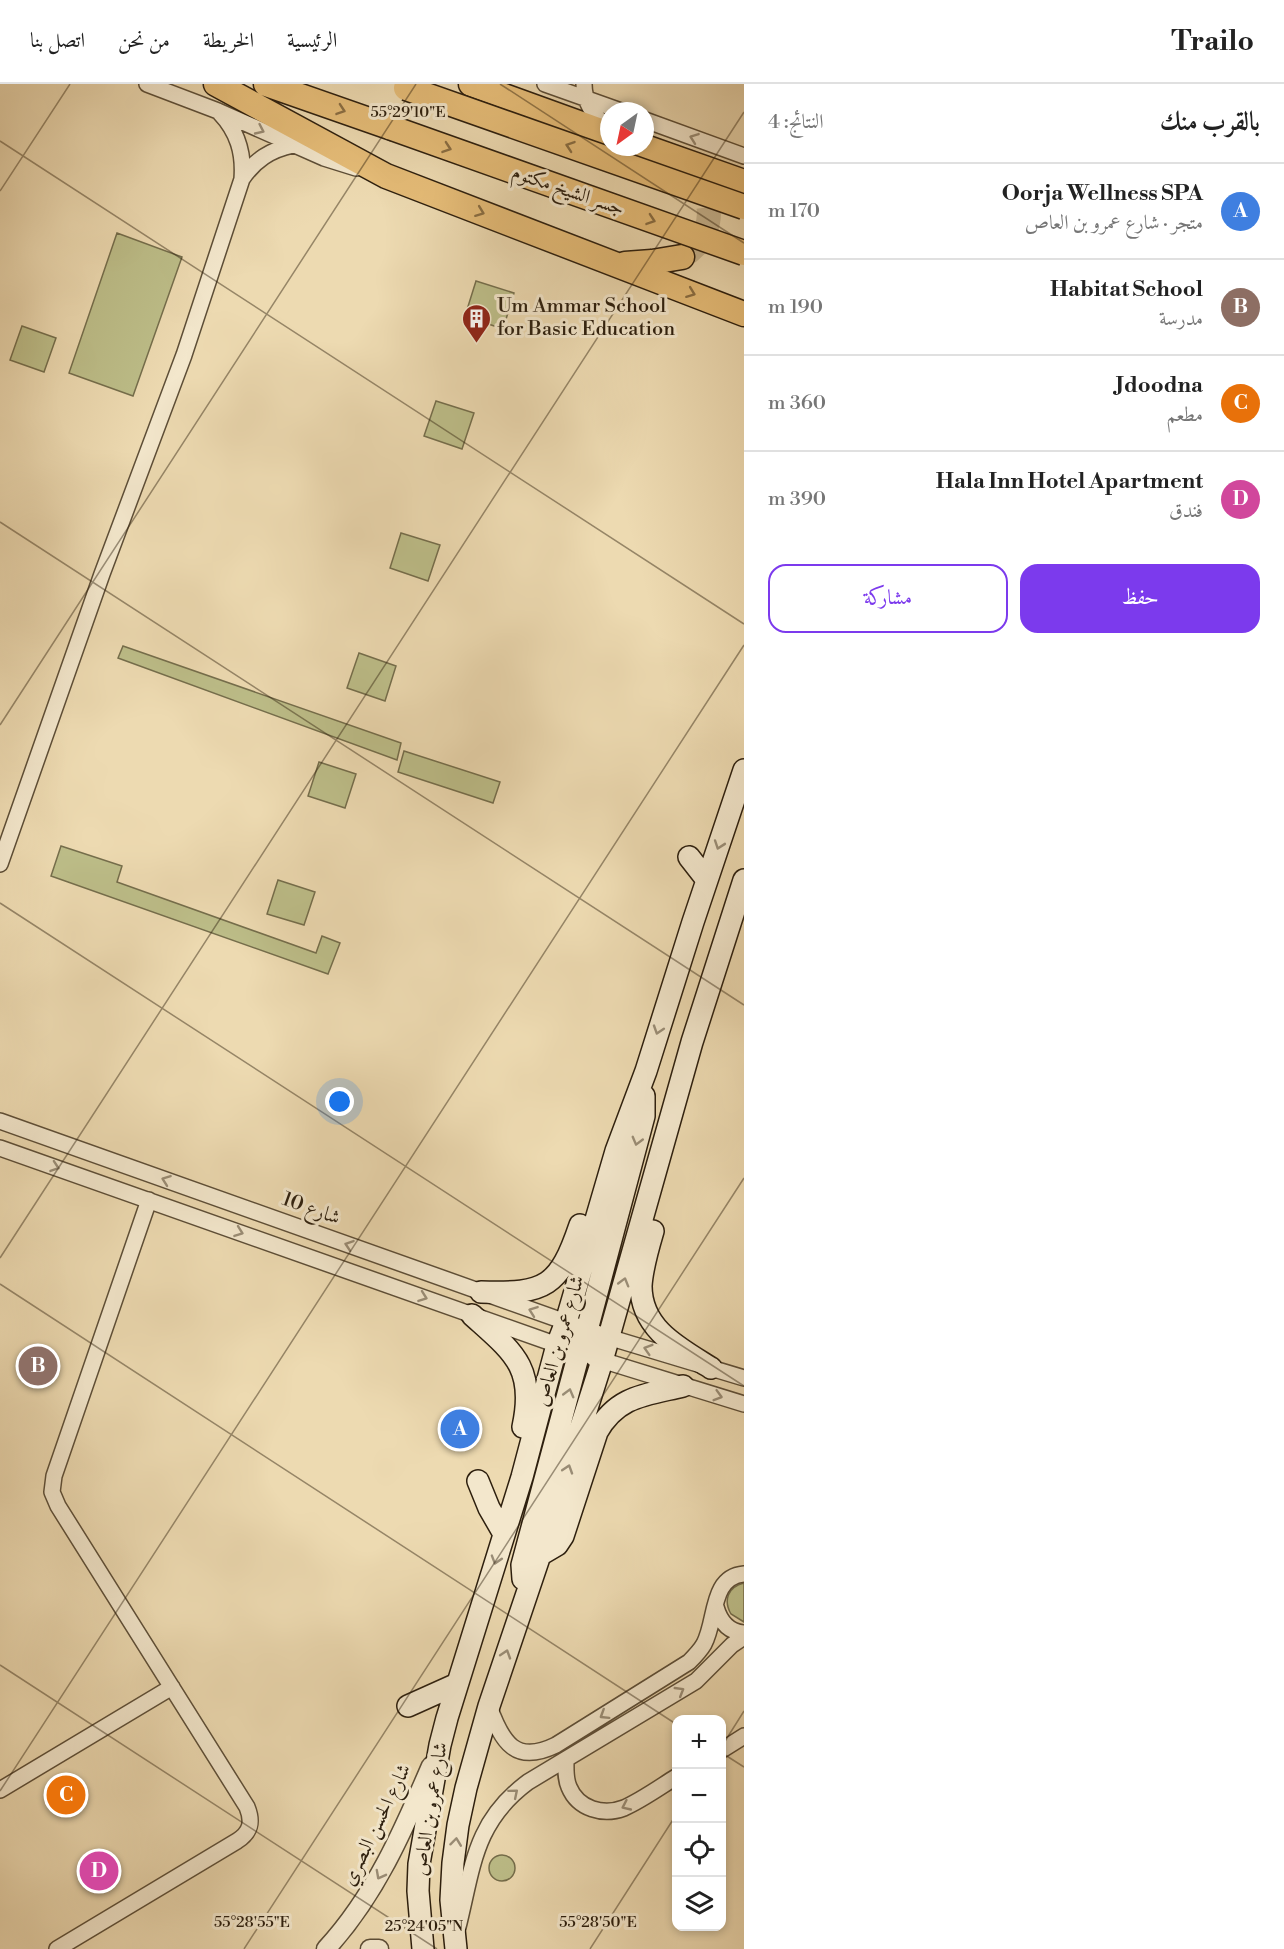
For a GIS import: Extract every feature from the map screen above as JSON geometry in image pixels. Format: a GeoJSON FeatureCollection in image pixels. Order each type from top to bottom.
{"type":"FeatureCollection","features":[{"type":"Feature","properties":{"kind":"main road"},"geometry":{"type":"LineString","coordinates":[[216,84],[386,176],[744,314]]}},
{"type":"Feature","properties":{"kind":"main road","name":"جسر الشيخ مكتوم"},"geometry":{"type":"LineString","coordinates":[[266,84],[744,253]]}},
{"type":"Feature","properties":{"kind":"main road"},"geometry":{"type":"LineString","coordinates":[[471,84],[600,131]]}},
{"type":"Feature","properties":{"kind":"main road"},"geometry":{"type":"LineString","coordinates":[[400,86],[744,207]]}},
{"type":"Feature","properties":{"kind":"main road"},"geometry":{"type":"LineString","coordinates":[[654,150],[744,182]]}},
{"type":"Feature","properties":{"kind":"main road"},"geometry":{"type":"LineString","coordinates":[[673,157],[699,183]]}},
{"type":"Feature","properties":{"kind":"main road"},"geometry":{"type":"LineString","coordinates":[[617,264],[682,257]]}},
{"type":"Feature","properties":{"kind":"main road","name":"شارع عمرو بن العاص"},"geometry":{"type":"LineString","coordinates":[[423,1949],[418,1891],[419,1864],[440,1745],[522,1478],[557,1345],[566,1322],[616,1151],[744,770]]}},
{"type":"Feature","properties":{"kind":"main road"},"geometry":{"type":"LineString","coordinates":[[689,857],[707,880]]}},
{"type":"Feature","properties":{"kind":"main road","name":"شارع عمرو بن العاص"},"geometry":{"type":"LineString","coordinates":[[455,1945],[451,1900],[458,1825],[466,1788],[489,1706],[602,1361],[692,1042],[744,880]]}},
{"type":"Feature","properties":{"kind":"main road"},"geometry":{"type":"LineString","coordinates":[[602,1361],[588,1348],[587,1330],[644,1116],[644,1095],[640,1084]]}},
{"type":"Feature","properties":{"kind":"main road"},"geometry":{"type":"LineString","coordinates":[[481,1292],[525,1292],[550,1283],[567,1259],[599,1167],[616,1151]]}},
{"type":"Feature","properties":{"kind":"main road"},"geometry":{"type":"LineString","coordinates":[[659,1163],[662,1191],[641,1286],[644,1304],[654,1327],[669,1341],[711,1368]]}},
{"type":"Feature","properties":{"kind":"main road"},"geometry":{"type":"LineString","coordinates":[[472,1315],[510,1349],[520,1364],[526,1380],[528,1394],[526,1412],[516,1459],[522,1478]]}},
{"type":"Feature","properties":{"kind":"main road"},"geometry":{"type":"LineString","coordinates":[[527,1591],[522,1565],[579,1353],[575,1336],[566,1322]]}},
{"type":"Feature","properties":{"kind":"main road"},"geometry":{"type":"LineString","coordinates":[[540,1556],[557,1545],[563,1536],[597,1432],[603,1421],[624,1401],[683,1386]]}},
{"type":"Feature","properties":{"kind":"main road"},"geometry":{"type":"LineString","coordinates":[[478,1481],[489,1508],[504,1534]]}},
{"type":"Feature","properties":{"kind":"main road"},"geometry":{"type":"LineString","coordinates":[[408,1706],[457,1684]]}},
{"type":"Feature","properties":{"kind":"street"},"geometry":{"type":"LineString","coordinates":[[147,84],[218,111],[339,164],[386,176]]}},
{"type":"Feature","properties":{"kind":"street"},"geometry":{"type":"LineString","coordinates":[[559,86],[584,91],[604,102]]}},
{"type":"Feature","properties":{"kind":"street"},"geometry":{"type":"LineString","coordinates":[[584,91],[595,116],[600,120]]}},
{"type":"Feature","properties":{"kind":"street"},"geometry":{"type":"LineString","coordinates":[[0,864],[102,574],[184,355],[242,179],[243,164],[236,135],[218,111]]}},
{"type":"Feature","properties":{"kind":"street"},"geometry":{"type":"LineString","coordinates":[[654,123],[744,156]]}},
{"type":"Feature","properties":{"kind":"street"},"geometry":{"type":"LineString","coordinates":[[242,179],[258,159],[268,152],[293,145]]}},
{"type":"Feature","properties":{"kind":"street","name":"شارع 10"},"geometry":{"type":"LineString","coordinates":[[0,1121],[587,1330],[744,1378]]}},
{"type":"Feature","properties":{"kind":"street"},"geometry":{"type":"LineString","coordinates":[[0,1148],[602,1361],[744,1404]]}},
{"type":"Feature","properties":{"kind":"street"},"geometry":{"type":"LineString","coordinates":[[57,1949],[246,1836],[251,1827],[251,1817],[247,1808],[58,1506],[52,1492],[54,1476],[149,1200]]}},
{"type":"Feature","properties":{"kind":"street"},"geometry":{"type":"LineString","coordinates":[[489,1706],[497,1728],[509,1744],[528,1753],[539,1753],[547,1749],[689,1662],[705,1643],[717,1596],[722,1586],[730,1578],[744,1574]]}},
{"type":"Feature","properties":{"kind":"street"},"geometry":{"type":"LineString","coordinates":[[716,1607],[727,1627],[744,1635]]}},
{"type":"Feature","properties":{"kind":"street"},"geometry":{"type":"LineString","coordinates":[[455,1945],[474,1856],[489,1823],[510,1796],[528,1782],[696,1681],[744,1635]]}},
{"type":"Feature","properties":{"kind":"street"},"geometry":{"type":"LineString","coordinates":[[0,1790],[172,1688]]}},
{"type":"Feature","properties":{"kind":"street"},"geometry":{"type":"LineString","coordinates":[[726,1747],[744,1736]]}},
{"type":"Feature","properties":{"kind":"street","name":"شارع الحسن البصري"},"geometry":{"type":"LineString","coordinates":[[326,1949],[358,1910],[376,1882],[410,1815],[440,1745]]}},
{"type":"Feature","properties":{"kind":"street"},"geometry":{"type":"LineString","coordinates":[[566,1759],[568,1785],[573,1796],[593,1810],[616,1810],[626,1807],[672,1779]]}},
{"type":"Feature","properties":{"kind":"street"},"geometry":{"type":"LineString","coordinates":[[370,1949],[379,1949]]}},
{"type":"Feature","properties":{"kind":"green space"},"geometry":{"type":"Polygon","coordinates":[[[117,233],[182,257],[133,396],[69,373],[117,233]]]}},
{"type":"Feature","properties":{"kind":"green space"},"geometry":{"type":"Polygon","coordinates":[[[476,281],[514,293],[503,329],[465,316],[476,281]]]}},
{"type":"Feature","properties":{"kind":"green space"},"geometry":{"type":"Polygon","coordinates":[[[22,326],[56,338],[44,372],[10,360],[22,326]]]}},
{"type":"Feature","properties":{"kind":"green space"},"geometry":{"type":"Polygon","coordinates":[[[436,401],[474,413],[462,449],[424,436],[436,401]]]}},
{"type":"Feature","properties":{"kind":"green space"},"geometry":{"type":"Polygon","coordinates":[[[401,533],[440,545],[428,581],[390,568],[401,533]]]}},
{"type":"Feature","properties":{"kind":"green space"},"geometry":{"type":"Polygon","coordinates":[[[123,646],[401,743],[397,760],[118,658],[123,646]]]}},
{"type":"Feature","properties":{"kind":"green space"},"geometry":{"type":"Polygon","coordinates":[[[359,653],[396,666],[385,701],[347,688],[359,653]]]}},
{"type":"Feature","properties":{"kind":"green space"},"geometry":{"type":"Polygon","coordinates":[[[404,751],[500,782],[493,803],[398,772],[404,751]]]}},
{"type":"Feature","properties":{"kind":"green space"},"geometry":{"type":"Polygon","coordinates":[[[319,762],[356,774],[345,808],[308,796],[319,762]]]}},
{"type":"Feature","properties":{"kind":"green space"},"geometry":{"type":"Polygon","coordinates":[[[61,846],[122,866],[117,882],[316,953],[322,936],[340,943],[328,974],[51,876],[61,846]]]}},
{"type":"Feature","properties":{"kind":"green space"},"geometry":{"type":"Polygon","coordinates":[[[278,880],[315,892],[304,925],[267,914],[278,880]]]}},
{"type":"Feature","properties":{"kind":"green space"},"geometry":{"type":"Polygon","coordinates":[[[744,1583],[744,1622],[731,1614],[727,1599],[734,1588],[744,1583]]]}},
{"type":"Feature","properties":{"kind":"green space"},"geometry":{"type":"Polygon","coordinates":[[[502,1855],[511,1859],[515,1868],[511,1877],[502,1881],[493,1877],[489,1868],[493,1859],[502,1855]]]}},
{"type":"Feature","properties":{"kind":"tunnel"},"geometry":{"type":"LineString","coordinates":[[682,257],[699,242],[708,224],[708,204],[699,183]]}},
{"type":"Feature","properties":{"kind":"place","name":"Um Ammar School for Basic Education"},"geometry":{"type":"Point","coordinates":[476,344]}},
{"type":"Feature","properties":{"kind":"place","name":"Habitat School"},"geometry":{"type":"Point","coordinates":[38,1366]}},
{"type":"Feature","properties":{"kind":"place","name":"Oorja Wellness SPA"},"geometry":{"type":"Point","coordinates":[460,1429]}},
{"type":"Feature","properties":{"kind":"place","name":"Jdoodna"},"geometry":{"type":"Point","coordinates":[66,1795]}},
{"type":"Feature","properties":{"kind":"place","name":"Hala Inn Hotel Apartment"},"geometry":{"type":"Point","coordinates":[99,1871]}}]}
